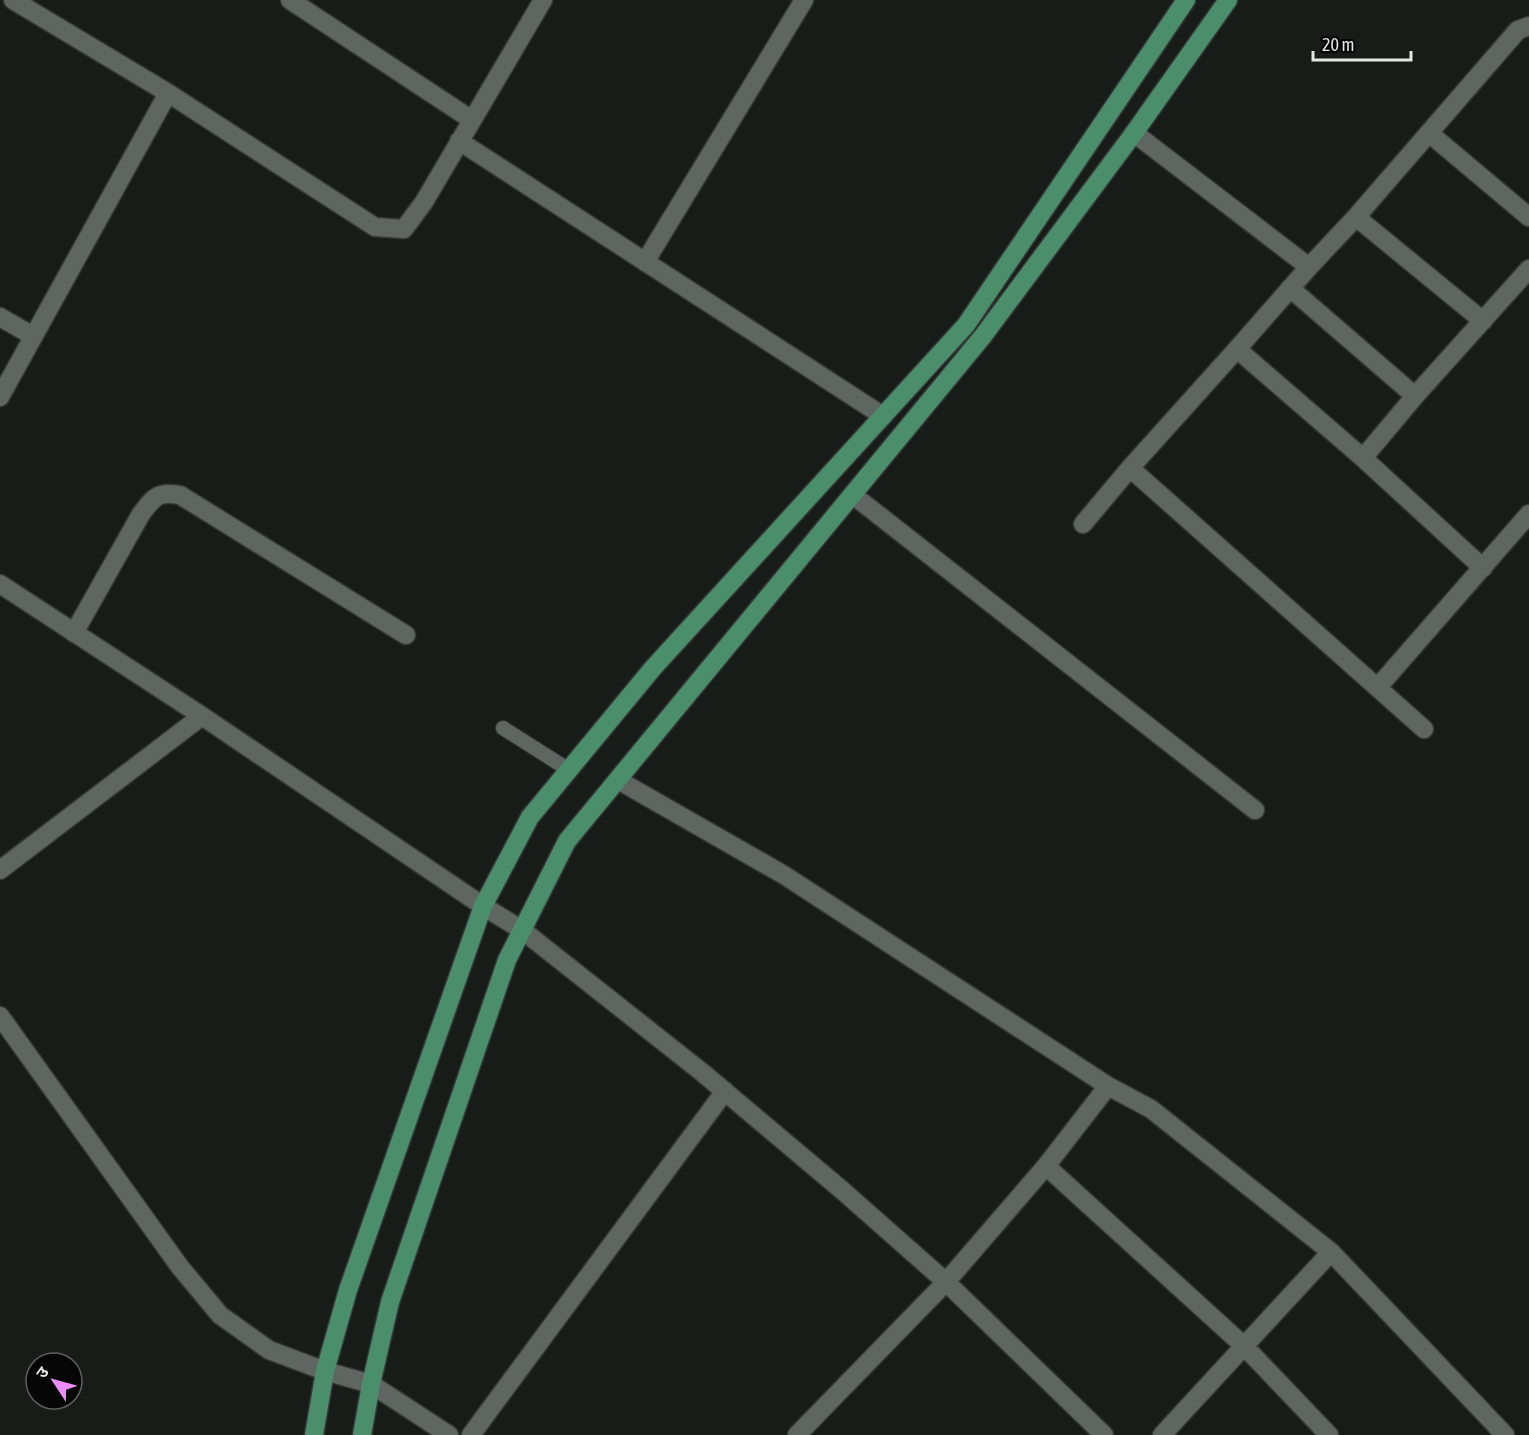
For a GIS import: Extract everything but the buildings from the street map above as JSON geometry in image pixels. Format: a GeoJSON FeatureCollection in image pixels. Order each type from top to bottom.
{"type":"FeatureCollection","features":[{"type":"Feature","properties":{"kind":"main road"},"geometry":{"type":"LineString","coordinates":[[314,1435],[325,1371],[348,1290],[483,906],[530,817],[653,668],[966,326],[1186,0]]}},
{"type":"Feature","properties":{"kind":"main road"},"geometry":{"type":"LineString","coordinates":[[362,1435],[390,1302],[507,960],[567,841],[983,336],[1134,133],[1228,0]]}},
{"type":"Feature","properties":{"kind":"street"},"geometry":{"type":"LineString","coordinates":[[13,0],[168,93],[375,227],[404,229],[424,202],[543,0]]}},
{"type":"Feature","properties":{"kind":"street"},"geometry":{"type":"LineString","coordinates":[[290,0],[472,120]]}},
{"type":"Feature","properties":{"kind":"street"},"geometry":{"type":"LineString","coordinates":[[645,262],[804,0]]}},
{"type":"Feature","properties":{"kind":"street"},"geometry":{"type":"LineString","coordinates":[[1083,524],[1290,288],[1356,217],[1518,30],[1529,26]]}},
{"type":"Feature","properties":{"kind":"street"},"geometry":{"type":"LineString","coordinates":[[0,397],[168,93]]}},
{"type":"Feature","properties":{"kind":"street"},"geometry":{"type":"LineString","coordinates":[[1134,133],[1309,267]]}},
{"type":"Feature","properties":{"kind":"street"},"geometry":{"type":"LineString","coordinates":[[1429,133],[1529,217]]}},
{"type":"Feature","properties":{"kind":"street"},"geometry":{"type":"LineString","coordinates":[[459,141],[883,417]]}},
{"type":"Feature","properties":{"kind":"street"},"geometry":{"type":"LineString","coordinates":[[1356,217],[1483,321]]}},
{"type":"Feature","properties":{"kind":"street"},"geometry":{"type":"LineString","coordinates":[[1363,458],[1415,396],[1529,269]]}},
{"type":"Feature","properties":{"kind":"street"},"geometry":{"type":"LineString","coordinates":[[1290,288],[1415,396]]}},
{"type":"Feature","properties":{"kind":"street"},"geometry":{"type":"LineString","coordinates":[[0,317],[33,336]]}},
{"type":"Feature","properties":{"kind":"street"},"geometry":{"type":"LineString","coordinates":[[1237,349],[1363,458],[1483,568]]}},
{"type":"Feature","properties":{"kind":"street"},"geometry":{"type":"LineString","coordinates":[[1130,468],[1424,729]]}},
{"type":"Feature","properties":{"kind":"street"},"geometry":{"type":"LineString","coordinates":[[74,633],[141,514],[152,500],[166,493],[180,495],[406,635]]}},
{"type":"Feature","properties":{"kind":"street"},"geometry":{"type":"LineString","coordinates":[[853,495],[1255,810]]}},
{"type":"Feature","properties":{"kind":"street"},"geometry":{"type":"LineString","coordinates":[[1378,687],[1529,514]]}},
{"type":"Feature","properties":{"kind":"street"},"geometry":{"type":"LineString","coordinates":[[0,584],[522,930],[725,1091],[843,1191],[946,1282],[1104,1435]]}},
{"type":"Feature","properties":{"kind":"street"},"geometry":{"type":"LineString","coordinates":[[0,870],[202,716]]}},
{"type":"Feature","properties":{"kind":"street"},"geometry":{"type":"LineString","coordinates":[[618,780],[784,875],[1108,1086],[1151,1109],[1331,1252],[1505,1435]]}},
{"type":"Feature","properties":{"kind":"street"},"geometry":{"type":"LineString","coordinates":[[0,1016],[180,1267],[220,1316],[269,1350],[325,1371],[371,1384],[449,1435]]}},
{"type":"Feature","properties":{"kind":"street"},"geometry":{"type":"LineString","coordinates":[[808,1431],[946,1282],[1046,1166],[1108,1086]]}},
{"type":"Feature","properties":{"kind":"street"},"geometry":{"type":"LineString","coordinates":[[471,1435],[725,1091]]}},
{"type":"Feature","properties":{"kind":"street"},"geometry":{"type":"LineString","coordinates":[[1046,1166],[1244,1346],[1329,1435]]}},
{"type":"Feature","properties":{"kind":"street"},"geometry":{"type":"LineString","coordinates":[[1162,1435],[1331,1252]]}},
{"type":"Feature","properties":{"kind":"lane"},"geometry":{"type":"LineString","coordinates":[[503,728],[569,770]]}}]}
